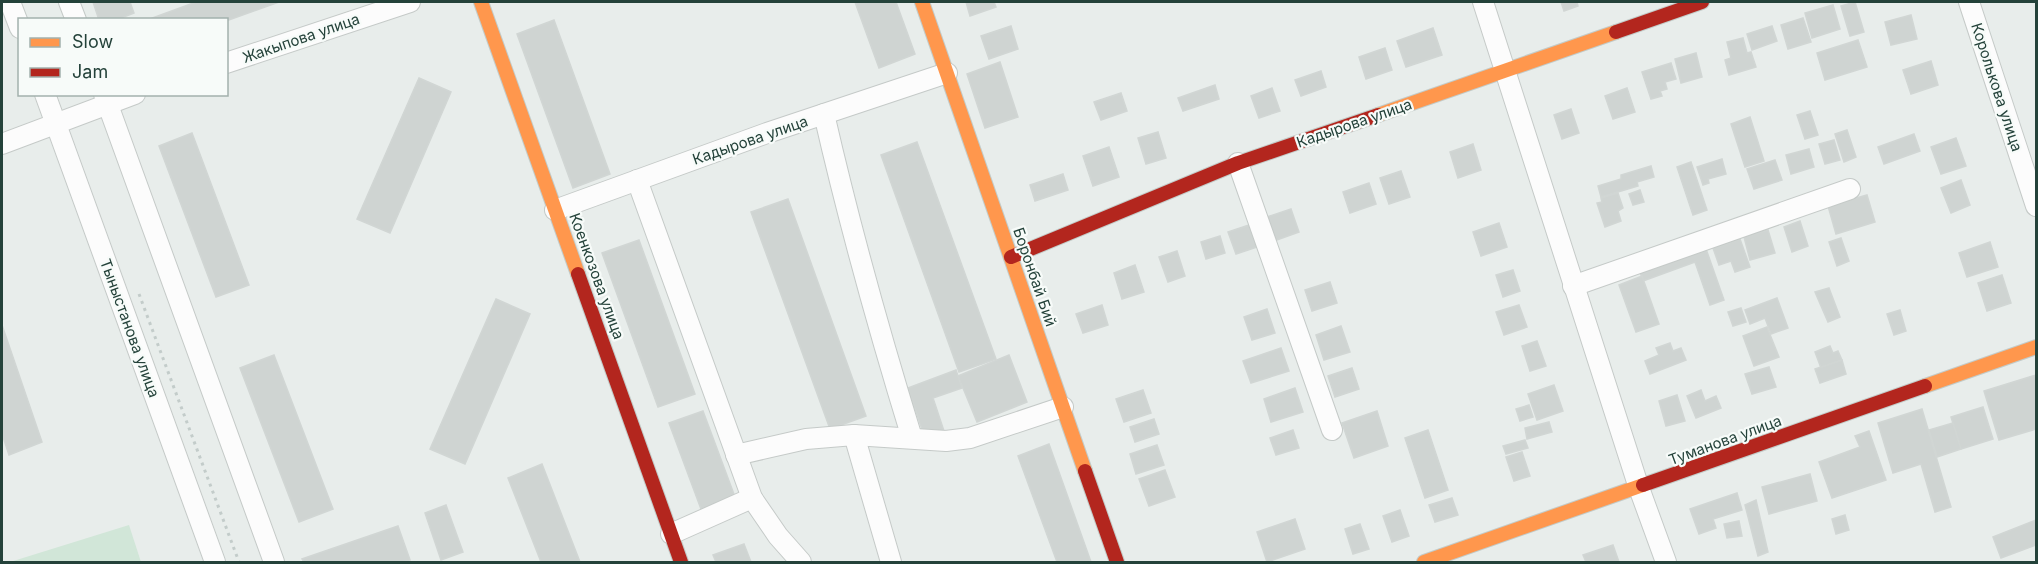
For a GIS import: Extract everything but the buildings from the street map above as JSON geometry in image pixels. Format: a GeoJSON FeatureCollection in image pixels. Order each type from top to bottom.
{"type":"FeatureCollection","features":[{"type":"Feature","properties":{"kind":"street"},"geometry":{"type":"LineString","coordinates":[[10,2],[18,23]]}},
{"type":"Feature","properties":{"kind":"street"},"geometry":{"type":"LineString","coordinates":[[69,2],[75,18]]}},
{"type":"Feature","properties":{"kind":"street","name":"Жакыпова улица"},"geometry":{"type":"LineString","coordinates":[[228,62],[410,2]]}},
{"type":"Feature","properties":{"kind":"street","name":"Коенкозова улица"},"geometry":{"type":"LineString","coordinates":[[481,2],[681,562]]}},
{"type":"Feature","properties":{"kind":"street","name":"Боронбай Бий"},"geometry":{"type":"LineString","coordinates":[[922,2],[1117,562]]}},
{"type":"Feature","properties":{"kind":"street"},"geometry":{"type":"LineString","coordinates":[[1483,2],[1639,488],[1666,562]]}},
{"type":"Feature","properties":{"kind":"street","name":"Кадырова улица"},"geometry":{"type":"LineString","coordinates":[[1011,257],[1238,163],[1702,2]]}},
{"type":"Feature","properties":{"kind":"street","name":"Королькова улица"},"geometry":{"type":"LineString","coordinates":[[1969,2],[2037,206]]}},
{"type":"Feature","properties":{"kind":"street","name":"Кадырова улица"},"geometry":{"type":"LineString","coordinates":[[555,210],[824,114],[947,73]]}},
{"type":"Feature","properties":{"kind":"street","name":"Тыныстанова улица"},"geometry":{"type":"LineString","coordinates":[[46,96],[215,562]]}},
{"type":"Feature","properties":{"kind":"street"},"geometry":{"type":"LineString","coordinates":[[2,144],[56,124],[106,99],[123,96]]}},
{"type":"Feature","properties":{"kind":"street"},"geometry":{"type":"LineString","coordinates":[[106,99],[274,562]]}},
{"type":"Feature","properties":{"kind":"street"},"geometry":{"type":"LineString","coordinates":[[824,114],[842,190],[912,438]]}},
{"type":"Feature","properties":{"kind":"street"},"geometry":{"type":"LineString","coordinates":[[1238,163],[1332,430]]}},
{"type":"Feature","properties":{"kind":"street"},"geometry":{"type":"LineString","coordinates":[[636,180],[752,498],[778,536],[801,562]]}},
{"type":"Feature","properties":{"kind":"street"},"geometry":{"type":"LineString","coordinates":[[1573,286],[1850,189]]}},
{"type":"Feature","properties":{"kind":"street","name":"Туманова улица"},"geometry":{"type":"LineString","coordinates":[[1424,562],[2037,347]]}},
{"type":"Feature","properties":{"kind":"street"},"geometry":{"type":"LineString","coordinates":[[736,455],[806,439],[854,435],[946,441],[970,438],[1063,407]]}},
{"type":"Feature","properties":{"kind":"street"},"geometry":{"type":"LineString","coordinates":[[854,435],[891,562]]}},
{"type":"Feature","properties":{"kind":"street"},"geometry":{"type":"LineString","coordinates":[[671,534],[752,498]]}},
{"type":"Feature","properties":{"kind":"path"},"geometry":{"type":"LineString","coordinates":[[136,284],[239,562]]}},
{"type":"Feature","properties":{"kind":"green space"},"geometry":{"type":"Polygon","coordinates":[[[129,525],[141,562],[10,562],[129,525]]]}},
{"type":"Feature","properties":{"kind":"traffic: slow"},"geometry":{"type":"LineString","coordinates":[[481,2],[578,274]]}},
{"type":"Feature","properties":{"kind":"traffic: slow"},"geometry":{"type":"LineString","coordinates":[[922,2],[1085,471]]}},
{"type":"Feature","properties":{"kind":"traffic: slow"},"geometry":{"type":"LineString","coordinates":[[1378,115],[1616,32]]}},
{"type":"Feature","properties":{"kind":"traffic: slow"},"geometry":{"type":"LineString","coordinates":[[1925,386],[2036,347]]}},
{"type":"Feature","properties":{"kind":"traffic: slow"},"geometry":{"type":"LineString","coordinates":[[1424,562],[1643,485]]}},
{"type":"Feature","properties":{"kind":"traffic: jam"},"geometry":{"type":"LineString","coordinates":[[1616,32],[1702,2]]}},
{"type":"Feature","properties":{"kind":"traffic: jam"},"geometry":{"type":"LineString","coordinates":[[1011,257],[1238,163],[1378,115]]}},
{"type":"Feature","properties":{"kind":"traffic: jam"},"geometry":{"type":"LineString","coordinates":[[578,274],[681,562]]}},
{"type":"Feature","properties":{"kind":"traffic: jam"},"geometry":{"type":"LineString","coordinates":[[1643,485],[1925,386]]}},
{"type":"Feature","properties":{"kind":"traffic: jam"},"geometry":{"type":"LineString","coordinates":[[1085,471],[1117,562]]}}]}
